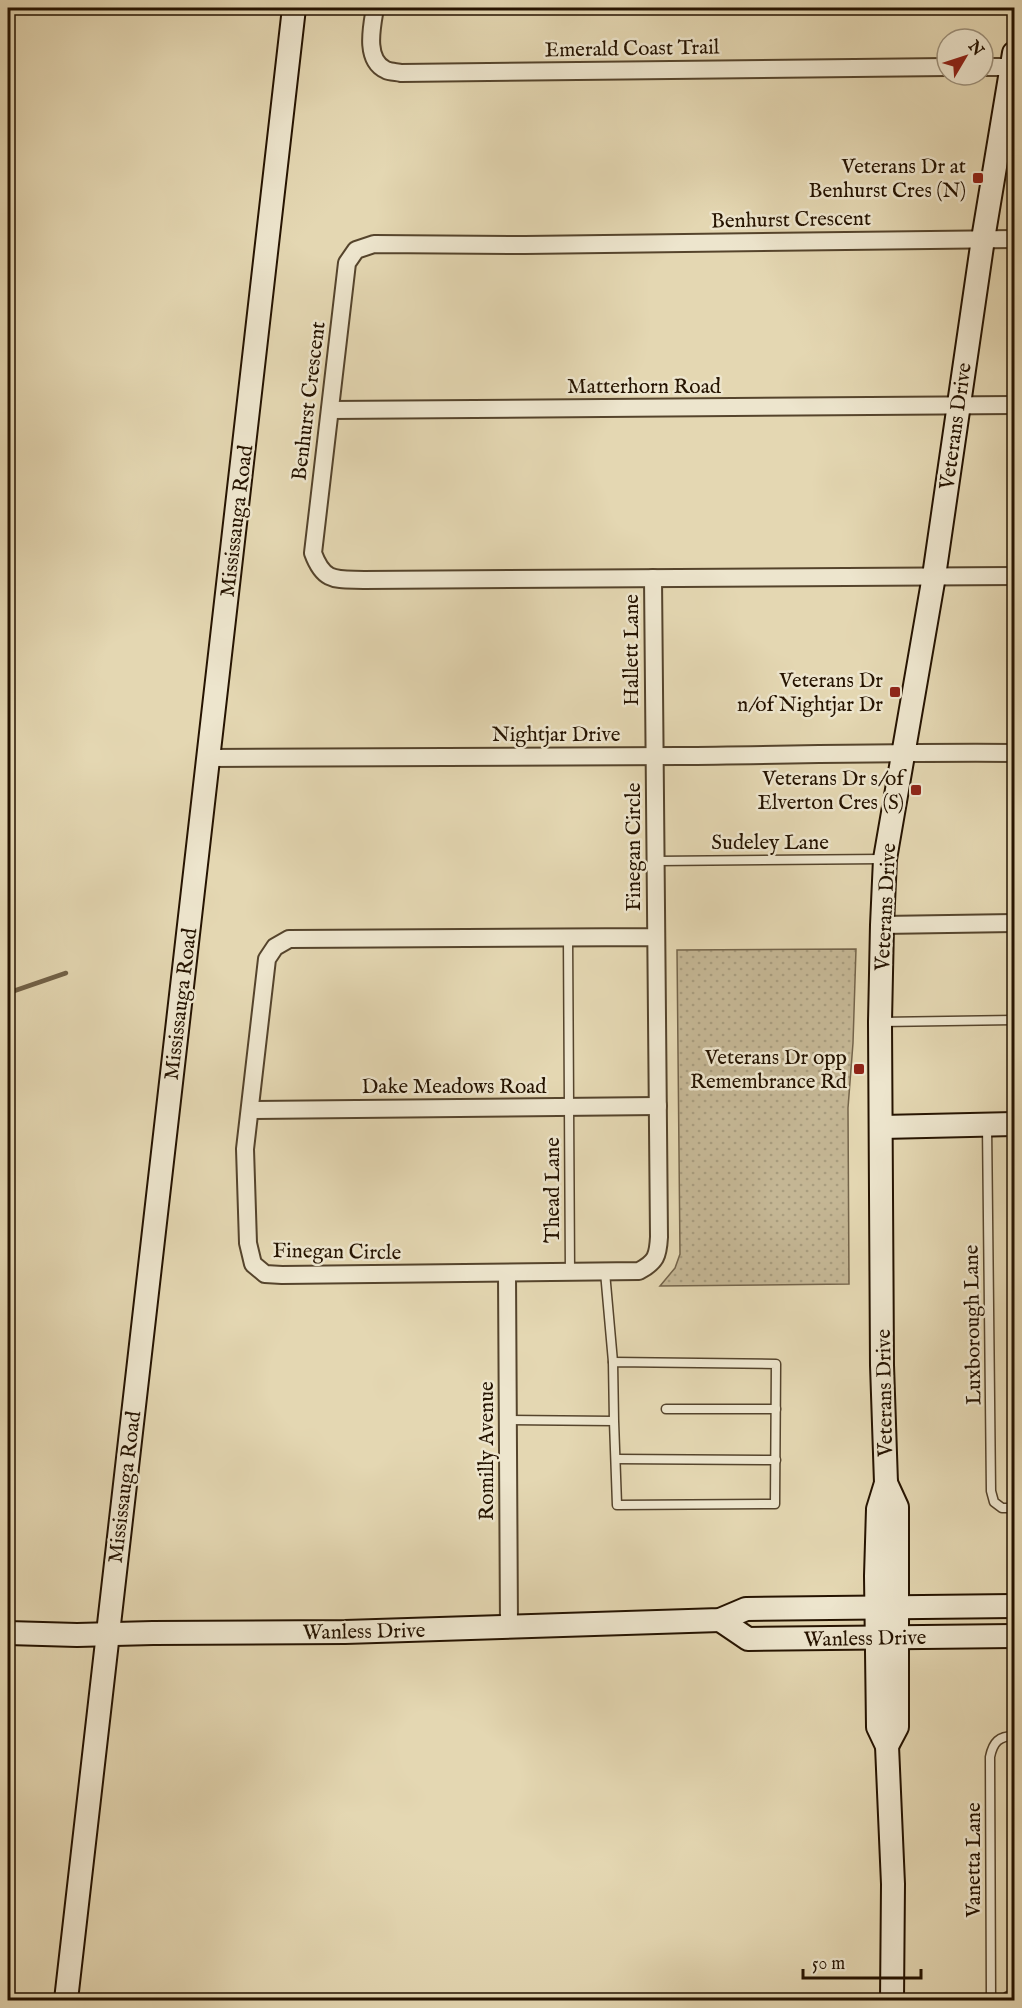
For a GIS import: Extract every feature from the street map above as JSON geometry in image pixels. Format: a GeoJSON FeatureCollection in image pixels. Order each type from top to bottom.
{"type":"FeatureCollection","features":[{"type":"Feature","properties":{"kind":"main road","name":"Mississauga Road"},"geometry":{"type":"LineString","coordinates":[[66,2001],[294,8]]}},
{"type":"Feature","properties":{"kind":"main road","name":"Veterans Drive"},"geometry":{"type":"LineString","coordinates":[[892,2001],[893,1884],[886,1746],[878,1726],[897,1507],[886,1483],[882,1365],[880,1022],[885,859],[934,576],[983,240],[1014,62]]}},
{"type":"Feature","properties":{"kind":"main road"},"geometry":{"type":"LineString","coordinates":[[882,1127],[1014,1124]]}},
{"type":"Feature","properties":{"kind":"main road","name":"Wanless Drive"},"geometry":{"type":"LineString","coordinates":[[8,1633],[345,1632],[720,1620],[746,1609],[1014,1606]]}},
{"type":"Feature","properties":{"kind":"main road","name":"Wanless Drive"},"geometry":{"type":"LineString","coordinates":[[720,1620],[748,1639],[1014,1636]]}},
{"type":"Feature","properties":{"kind":"street","name":"Emerald Coast Trail"},"geometry":{"type":"LineString","coordinates":[[375,8],[370,43],[376,61],[386,70],[401,73],[935,67]]}},
{"type":"Feature","properties":{"kind":"street"},"geometry":{"type":"LineString","coordinates":[[995,65],[1014,62]]}},
{"type":"Feature","properties":{"kind":"street","name":"Benhurst Crescent"},"geometry":{"type":"LineString","coordinates":[[1014,239],[525,245],[374,244],[356,250],[347,263],[313,553],[319,569],[333,579],[1014,576]]}},
{"type":"Feature","properties":{"kind":"street","name":"Matterhorn Road"},"geometry":{"type":"LineString","coordinates":[[330,410],[1014,405]]}},
{"type":"Feature","properties":{"kind":"street","name":"Hallett Lane"},"geometry":{"type":"LineString","coordinates":[[653,578],[655,757]]}},
{"type":"Feature","properties":{"kind":"street","name":"Nightjar Drive"},"geometry":{"type":"LineString","coordinates":[[209,758],[1014,753]]}},
{"type":"Feature","properties":{"kind":"street","name":"Finegan Circle"},"geometry":{"type":"LineString","coordinates":[[655,757],[658,1252],[652,1265],[639,1271],[605,1272],[265,1274],[253,1264],[248,1243],[245,1149],[267,959],[275,947],[289,939],[655,937]]}},
{"type":"Feature","properties":{"kind":"street"},"geometry":{"type":"LineString","coordinates":[[882,925],[1014,923]]}},
{"type":"Feature","properties":{"kind":"street","name":"Dake Meadows Road"},"geometry":{"type":"LineString","coordinates":[[251,1110],[657,1106]]}},
{"type":"Feature","properties":{"kind":"street","name":"Romilly Avenue"},"geometry":{"type":"LineString","coordinates":[[507,1274],[509,1627]]}},
{"type":"Feature","properties":{"kind":"lane","name":"Sudeley Lane"},"geometry":{"type":"LineString","coordinates":[[656,861],[885,859]]}},
{"type":"Feature","properties":{"kind":"lane","name":"Thead Lane"},"geometry":{"type":"LineString","coordinates":[[568,937],[570,1272]]}},
{"type":"Feature","properties":{"kind":"lane"},"geometry":{"type":"LineString","coordinates":[[880,1022],[1014,1020]]}},
{"type":"Feature","properties":{"kind":"lane","name":"Luxborough Lane"},"geometry":{"type":"LineString","coordinates":[[987,1124],[991,1491],[994,1502],[1002,1508],[1014,1508]]}},
{"type":"Feature","properties":{"kind":"lane"},"geometry":{"type":"LineString","coordinates":[[605,1272],[613,1362],[617,1505],[775,1504],[776,1364],[613,1362]]}},
{"type":"Feature","properties":{"kind":"lane"},"geometry":{"type":"LineString","coordinates":[[666,1408],[776,1409]]}},
{"type":"Feature","properties":{"kind":"lane"},"geometry":{"type":"LineString","coordinates":[[508,1420],[614,1420]]}},
{"type":"Feature","properties":{"kind":"lane"},"geometry":{"type":"LineString","coordinates":[[616,1459],[776,1460]]}},
{"type":"Feature","properties":{"kind":"lane","name":"Vanetta Lane"},"geometry":{"type":"LineString","coordinates":[[991,2001],[990,1756],[992,1745],[997,1740],[1014,1736]]}},
{"type":"Feature","properties":{"kind":"shaded area"},"geometry":{"type":"Polygon","coordinates":[[[856,949],[848,1108],[849,1284],[660,1286],[675,1268],[680,1254],[677,950],[856,949]]]}},
{"type":"Feature","properties":{"kind":"waterway"},"geometry":{"type":"LineString","coordinates":[[8,993],[66,973]]}},
{"type":"Feature","properties":{"kind":"place","name":"Veterans Dr at Benhurst Cres (N)"},"geometry":{"type":"Point","coordinates":[978,178]}},
{"type":"Feature","properties":{"kind":"place","name":"Veterans Dr n/of Nightjar Dr"},"geometry":{"type":"Point","coordinates":[895,692]}},
{"type":"Feature","properties":{"kind":"place","name":"Veterans Dr s/of Elverton Cres (S)"},"geometry":{"type":"Point","coordinates":[916,790]}},
{"type":"Feature","properties":{"kind":"place","name":"Veterans Dr opp Remembrance Rd"},"geometry":{"type":"Point","coordinates":[859,1069]}}]}
